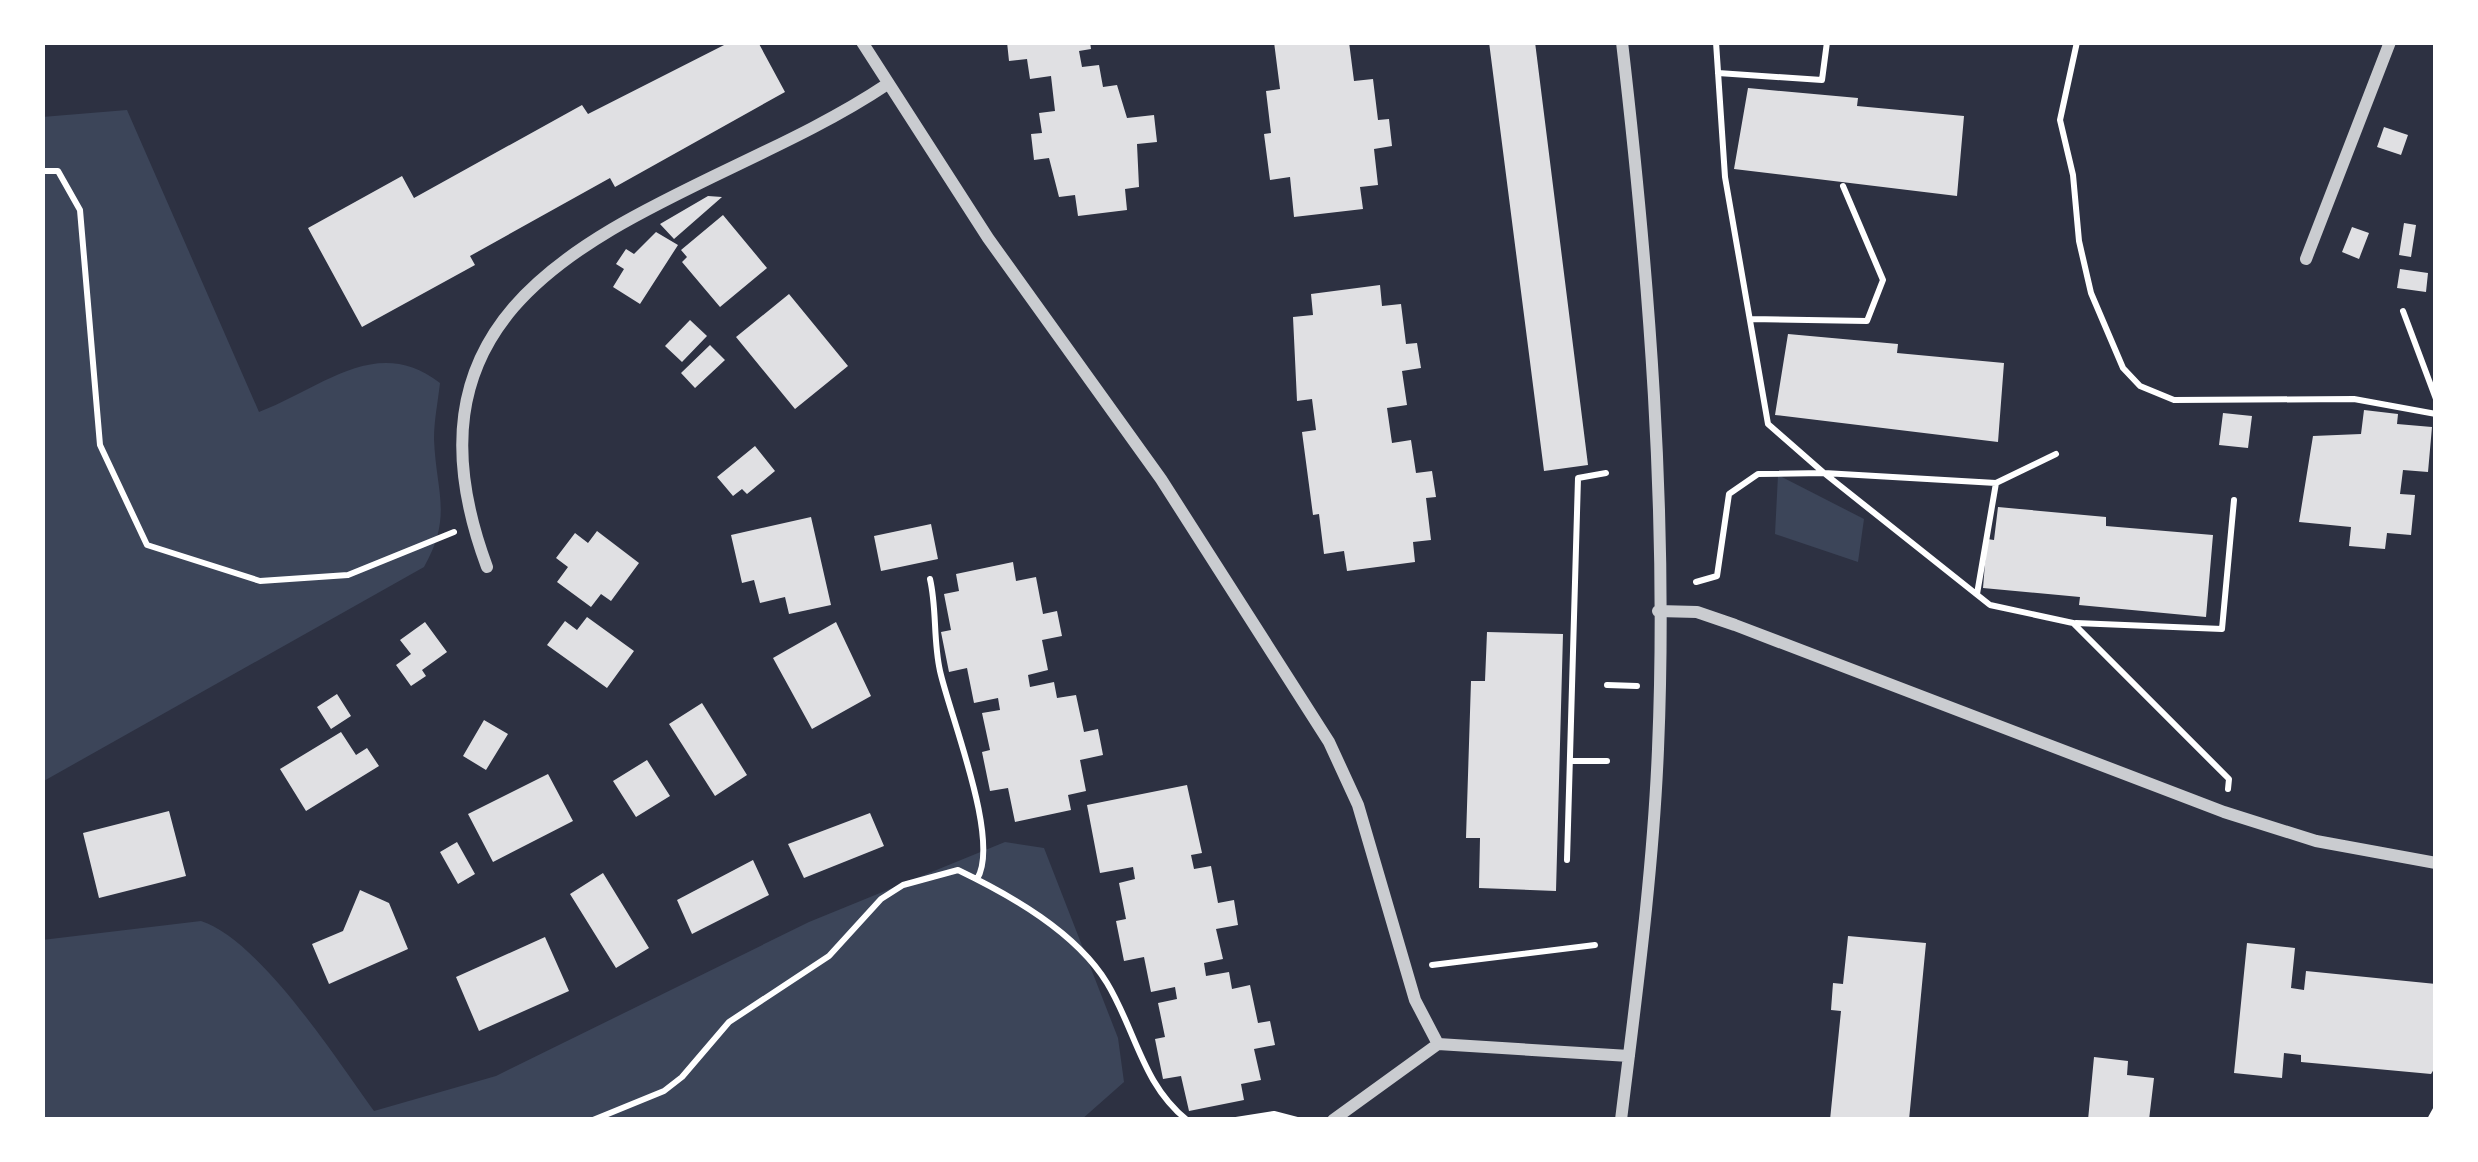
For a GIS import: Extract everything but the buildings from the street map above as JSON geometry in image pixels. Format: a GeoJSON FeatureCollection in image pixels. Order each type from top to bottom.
{"type":"FeatureCollection","features":[{"type":"Feature","properties":{"kind":"street"},"geometry":{"type":"LineString","coordinates":[[862,42],[886,85],[1161,479],[1329,742],[1358,805],[1415,1000],[1438,1044]]}},
{"type":"Feature","properties":{"kind":"street"},"geometry":{"type":"LineString","coordinates":[[1621,1120],[1658,749],[1649,315],[1622,42]]}},
{"type":"Feature","properties":{"kind":"street"},"geometry":{"type":"LineString","coordinates":[[2306,259],[2390,42]]}},
{"type":"Feature","properties":{"kind":"street"},"geometry":{"type":"LineString","coordinates":[[487,567],[471,525],[461,416],[510,306],[566,255],[886,85]]}},
{"type":"Feature","properties":{"kind":"street"},"geometry":{"type":"LineString","coordinates":[[1658,611],[1696,612],[1735,625],[2224,812],[2316,841],[2436,863]]}},
{"type":"Feature","properties":{"kind":"street"},"geometry":{"type":"LineString","coordinates":[[1333,1120],[1438,1044],[1629,1056]]}},
{"type":"Feature","properties":{"kind":"path"},"geometry":{"type":"LineString","coordinates":[[1716,42],[1725,177],[1768,424],[1990,605],[2073,622],[2222,629],[2234,500]]}},
{"type":"Feature","properties":{"kind":"path"},"geometry":{"type":"LineString","coordinates":[[1718,73],[1822,80],[1827,42]]}},
{"type":"Feature","properties":{"kind":"path"},"geometry":{"type":"LineString","coordinates":[[2077,42],[2060,120],[2073,175],[2079,242],[2091,293],[2123,368],[2140,386],[2174,400],[2354,399],[2436,414]]}},
{"type":"Feature","properties":{"kind":"path"},"geometry":{"type":"LineString","coordinates":[[42,171],[58,171],[80,210],[100,445],[147,545],[260,581],[348,574],[471,525]]}},
{"type":"Feature","properties":{"kind":"path"},"geometry":{"type":"LineString","coordinates":[[1750,320],[1867,321],[1883,280],[1843,186]]}},
{"type":"Feature","properties":{"kind":"path"},"geometry":{"type":"LineString","coordinates":[[2403,311],[2436,399]]}},
{"type":"Feature","properties":{"kind":"path"},"geometry":{"type":"LineString","coordinates":[[1696,582],[1717,575],[1729,494],[1758,474],[1824,472],[1996,483],[2056,454]]}},
{"type":"Feature","properties":{"kind":"path"},"geometry":{"type":"LineString","coordinates":[[1567,860],[1577,478],[1606,473]]}},
{"type":"Feature","properties":{"kind":"path"},"geometry":{"type":"LineString","coordinates":[[1976,595],[1996,483]]}},
{"type":"Feature","properties":{"kind":"path"},"geometry":{"type":"LineString","coordinates":[[930,579],[940,671],[981,829],[983,871],[977,880]]}},
{"type":"Feature","properties":{"kind":"path"},"geometry":{"type":"LineString","coordinates":[[2073,622],[2229,778],[2224,812]]}},
{"type":"Feature","properties":{"kind":"path"},"geometry":{"type":"LineString","coordinates":[[1570,761],[1607,761]]}},
{"type":"Feature","properties":{"kind":"path"},"geometry":{"type":"LineString","coordinates":[[593,1120],[664,1091],[729,1022],[829,956],[892,892],[958,870],[1036,914],[1106,981],[1154,1083],[1187,1120]]}},
{"type":"Feature","properties":{"kind":"path"},"geometry":{"type":"LineString","coordinates":[[1406,965],[1461,965],[1595,945]]}},
{"type":"Feature","properties":{"kind":"path"},"geometry":{"type":"LineString","coordinates":[[2431,1118],[2436,1109]]}},
{"type":"Feature","properties":{"kind":"path"},"geometry":{"type":"LineString","coordinates":[[1236,1120],[1274,1114],[1297,1120]]}},
{"type":"Feature","properties":{"kind":"shaded area"},"geometry":{"type":"Polygon","coordinates":[[[127,110],[259,412],[371,364],[416,369],[440,383],[434,439],[440,518],[424,567],[42,782],[42,117],[127,110]]]}},
{"type":"Feature","properties":{"kind":"shaded area"},"geometry":{"type":"Polygon","coordinates":[[[1778,475],[1864,519],[1858,562],[1775,534],[1778,475]]]}},
{"type":"Feature","properties":{"kind":"shaded area"},"geometry":{"type":"Polygon","coordinates":[[[1005,842],[1044,848],[1118,1038],[1124,1082],[1081,1120],[42,1120],[42,940],[201,921],[224,933],[272,976],[374,1111],[496,1076],[809,922],[1005,842]]]}}]}
